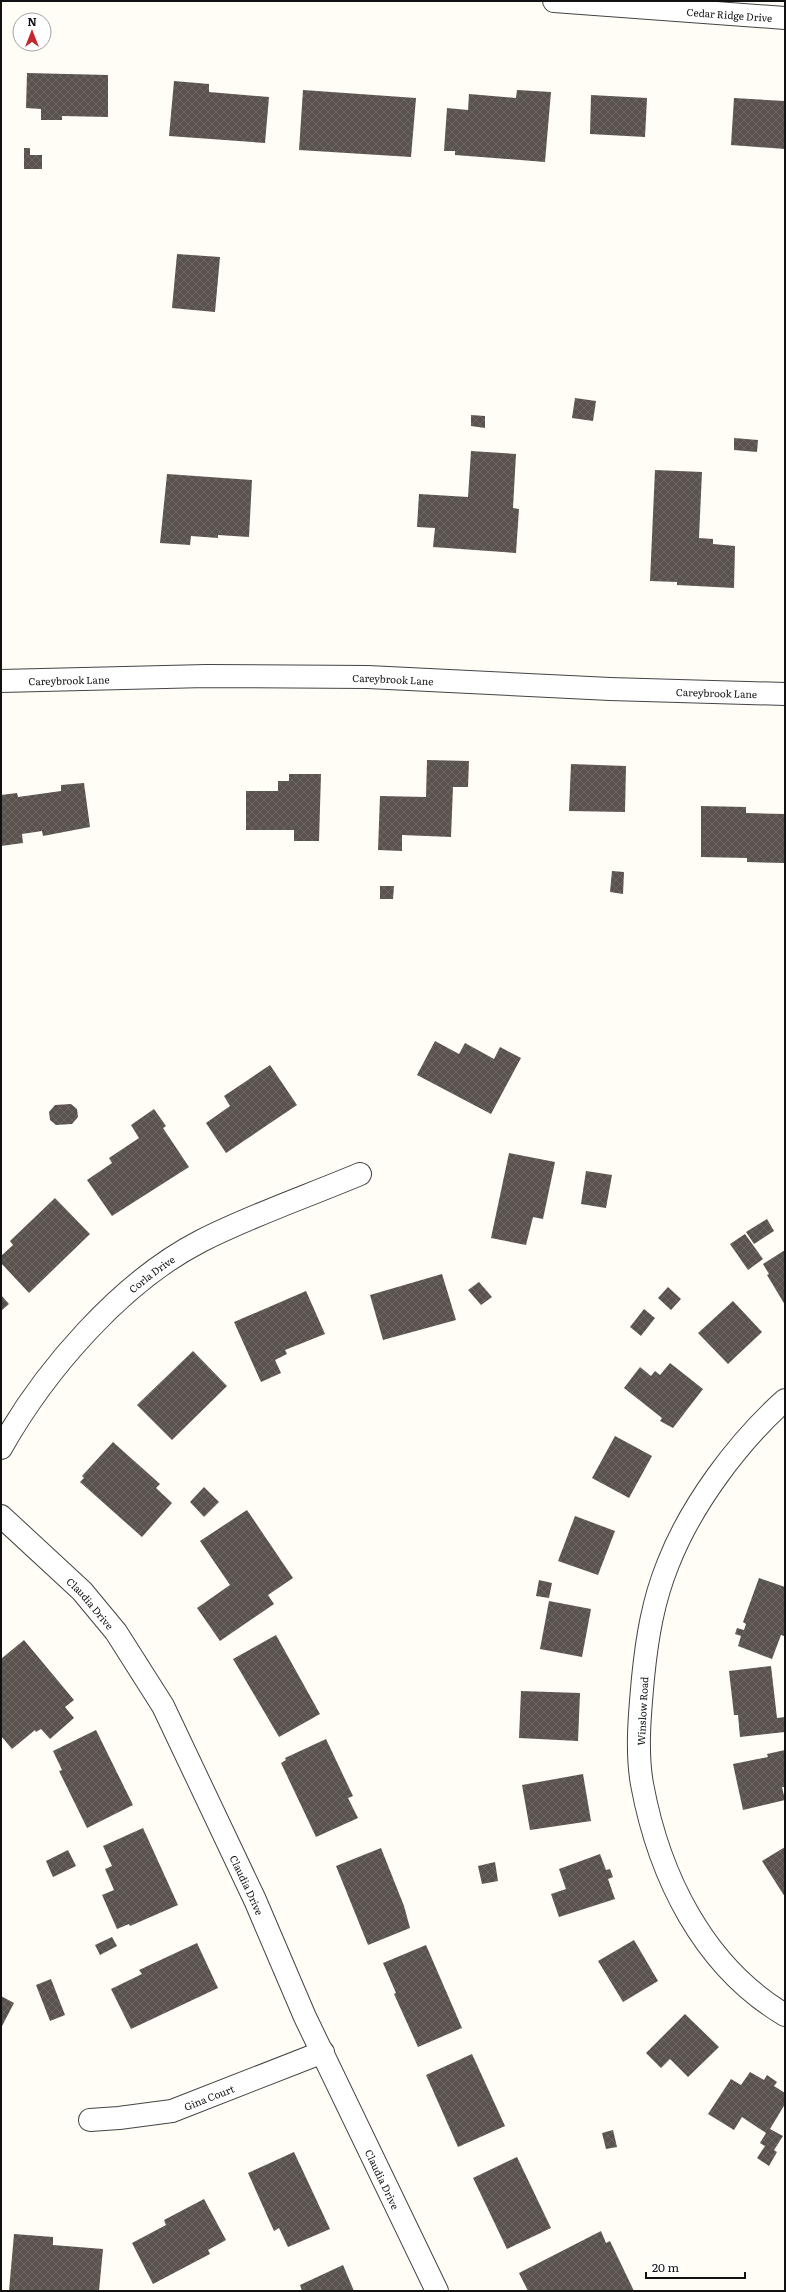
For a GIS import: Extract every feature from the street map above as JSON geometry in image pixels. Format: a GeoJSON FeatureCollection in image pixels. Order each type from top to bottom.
{"type":"FeatureCollection","features":[{"type":"Feature","properties":{"kind":"street","name":"Cedar Ridge Drive"},"geometry":{"type":"LineString","coordinates":[[554,1],[785,18]]}},
{"type":"Feature","properties":{"kind":"street","name":"Careybrook Lane"},"geometry":{"type":"LineString","coordinates":[[1,681],[206,676],[368,677],[610,689],[785,694]]}},
{"type":"Feature","properties":{"kind":"street","name":"Corla Drive"},"geometry":{"type":"LineString","coordinates":[[1,1448],[27,1406],[83,1337],[108,1309],[163,1264],[201,1241],[241,1222],[360,1174]]}},
{"type":"Feature","properties":{"kind":"street","name":"Winslow Road"},"geometry":{"type":"LineString","coordinates":[[785,1400],[767,1416],[734,1454],[688,1522],[668,1563],[656,1598],[647,1636],[641,1700],[640,1760],[642,1783],[656,1841],[676,1894],[689,1917],[712,1953],[729,1972],[768,2005],[785,2015]]}},
{"type":"Feature","properties":{"kind":"street","name":"Claudia Drive"},"geometry":{"type":"LineString","coordinates":[[1,1516],[82,1591],[116,1632],[163,1706],[254,1900],[305,2017],[437,2291]]}},
{"type":"Feature","properties":{"kind":"street","name":"Gina Court"},"geometry":{"type":"LineString","coordinates":[[90,2120],[172,2111],[323,2052]]}},
{"type":"Feature","properties":{"kind":"building"},"geometry":{"type":"Polygon","coordinates":[[[27,73],[108,75],[108,117],[62,116],[62,120],[41,120],[41,109],[26,108],[27,73]]]}},
{"type":"Feature","properties":{"kind":"building"},"geometry":{"type":"Polygon","coordinates":[[[174,81],[209,84],[209,92],[269,97],[265,143],[169,136],[174,81]]]}},
{"type":"Feature","properties":{"kind":"building"},"geometry":{"type":"Polygon","coordinates":[[[303,90],[416,98],[411,157],[299,150],[303,90]]]}},
{"type":"Feature","properties":{"kind":"building"},"geometry":{"type":"Polygon","coordinates":[[[517,90],[551,92],[545,162],[455,155],[455,151],[444,151],[447,108],[468,110],[469,94],[516,98],[517,90]]]}},
{"type":"Feature","properties":{"kind":"building"},"geometry":{"type":"Polygon","coordinates":[[[591,95],[647,98],[645,137],[590,134],[591,95]]]}},
{"type":"Feature","properties":{"kind":"building"},"geometry":{"type":"Polygon","coordinates":[[[734,98],[785,101],[785,149],[731,145],[734,98]]]}},
{"type":"Feature","properties":{"kind":"building"},"geometry":{"type":"Polygon","coordinates":[[[24,148],[30,148],[30,155],[42,155],[42,169],[24,169],[24,148]]]}},
{"type":"Feature","properties":{"kind":"building"},"geometry":{"type":"Polygon","coordinates":[[[177,254],[220,257],[215,312],[172,308],[177,254]]]}},
{"type":"Feature","properties":{"kind":"building"},"geometry":{"type":"Polygon","coordinates":[[[575,398],[596,401],[593,421],[572,418],[575,398]]]}},
{"type":"Feature","properties":{"kind":"building"},"geometry":{"type":"Polygon","coordinates":[[[471,415],[485,416],[485,428],[471,426],[471,415]]]}},
{"type":"Feature","properties":{"kind":"building"},"geometry":{"type":"Polygon","coordinates":[[[734,438],[758,440],[757,452],[734,450],[734,438]]]}},
{"type":"Feature","properties":{"kind":"building"},"geometry":{"type":"Polygon","coordinates":[[[471,451],[516,454],[513,508],[519,509],[516,553],[433,547],[435,528],[417,527],[419,494],[468,497],[471,451]]]}},
{"type":"Feature","properties":{"kind":"building"},"geometry":{"type":"Polygon","coordinates":[[[655,470],[702,472],[699,538],[713,539],[713,544],[735,546],[734,588],[677,585],[677,582],[650,581],[655,470]]]}},
{"type":"Feature","properties":{"kind":"building"},"geometry":{"type":"Polygon","coordinates":[[[167,474],[252,480],[249,537],[218,535],[218,538],[191,536],[190,545],[160,543],[167,474]]]}},
{"type":"Feature","properties":{"kind":"building"},"geometry":{"type":"Polygon","coordinates":[[[427,760],[469,761],[468,787],[453,787],[451,837],[402,835],[402,851],[378,850],[380,796],[426,797],[427,760]]]}},
{"type":"Feature","properties":{"kind":"building"},"geometry":{"type":"Polygon","coordinates":[[[571,764],[626,766],[625,812],[569,811],[571,764]]]}},
{"type":"Feature","properties":{"kind":"building"},"geometry":{"type":"Polygon","coordinates":[[[289,774],[321,774],[319,841],[294,841],[294,830],[246,830],[246,791],[278,791],[278,781],[289,781],[289,774]]]}},
{"type":"Feature","properties":{"kind":"building"},"geometry":{"type":"Polygon","coordinates":[[[84,783],[90,827],[43,836],[42,831],[22,834],[23,843],[1,846],[1,795],[17,793],[18,797],[61,791],[61,785],[84,783]]]}},
{"type":"Feature","properties":{"kind":"building"},"geometry":{"type":"Polygon","coordinates":[[[701,806],[746,807],[746,813],[785,814],[785,863],[747,862],[747,858],[701,857],[701,806]]]}},
{"type":"Feature","properties":{"kind":"building"},"geometry":{"type":"Polygon","coordinates":[[[612,871],[624,872],[623,894],[610,892],[612,871]]]}},
{"type":"Feature","properties":{"kind":"building"},"geometry":{"type":"Polygon","coordinates":[[[380,886],[394,886],[393,899],[380,899],[380,886]]]}},
{"type":"Feature","properties":{"kind":"building"},"geometry":{"type":"Polygon","coordinates":[[[435,1041],[459,1054],[465,1043],[494,1059],[500,1047],[521,1058],[491,1114],[417,1075],[435,1041]]]}},
{"type":"Feature","properties":{"kind":"building"},"geometry":{"type":"Polygon","coordinates":[[[270,1065],[297,1105],[226,1153],[206,1123],[230,1106],[224,1096],[270,1065]]]}},
{"type":"Feature","properties":{"kind":"building"},"geometry":{"type":"Polygon","coordinates":[[[71,1104],[77,1109],[78,1117],[72,1124],[56,1125],[50,1120],[49,1112],[55,1105],[71,1104]]]}},
{"type":"Feature","properties":{"kind":"building"},"geometry":{"type":"Polygon","coordinates":[[[154,1109],[166,1126],[163,1128],[189,1167],[112,1216],[87,1180],[112,1163],[109,1158],[139,1138],[131,1125],[154,1109]]]}},
{"type":"Feature","properties":{"kind":"building"},"geometry":{"type":"Polygon","coordinates":[[[509,1153],[555,1162],[543,1219],[533,1217],[526,1245],[491,1238],[509,1153]]]}},
{"type":"Feature","properties":{"kind":"building"},"geometry":{"type":"Polygon","coordinates":[[[586,1171],[612,1175],[606,1208],[581,1204],[586,1171]]]}},
{"type":"Feature","properties":{"kind":"building"},"geometry":{"type":"Polygon","coordinates":[[[55,1198],[90,1234],[29,1293],[1,1263],[1,1256],[13,1245],[10,1241],[55,1198]]]}},
{"type":"Feature","properties":{"kind":"building"},"geometry":{"type":"Polygon","coordinates":[[[767,1219],[774,1231],[754,1244],[746,1232],[767,1219]]]}},
{"type":"Feature","properties":{"kind":"building"},"geometry":{"type":"Polygon","coordinates":[[[745,1234],[763,1259],[748,1270],[730,1244],[745,1234]]]}},
{"type":"Feature","properties":{"kind":"building"},"geometry":{"type":"Polygon","coordinates":[[[785,1250],[785,1305],[767,1275],[769,1274],[763,1264],[785,1250]]]}},
{"type":"Feature","properties":{"kind":"building"},"geometry":{"type":"Polygon","coordinates":[[[442,1274],[456,1320],[383,1340],[370,1295],[442,1274]]]}},
{"type":"Feature","properties":{"kind":"building"},"geometry":{"type":"Polygon","coordinates":[[[479,1282],[492,1297],[481,1305],[468,1290],[479,1282]]]}},
{"type":"Feature","properties":{"kind":"building"},"geometry":{"type":"Polygon","coordinates":[[[668,1287],[681,1299],[671,1310],[658,1298],[668,1287]]]}},
{"type":"Feature","properties":{"kind":"building"},"geometry":{"type":"Polygon","coordinates":[[[306,1291],[325,1334],[285,1350],[287,1354],[275,1360],[281,1373],[261,1382],[234,1322],[306,1291]]]}},
{"type":"Feature","properties":{"kind":"building"},"geometry":{"type":"Polygon","coordinates":[[[1,1295],[9,1304],[1,1311],[1,1295]]]}},
{"type":"Feature","properties":{"kind":"building"},"geometry":{"type":"Polygon","coordinates":[[[733,1301],[762,1332],[728,1364],[698,1333],[733,1301]]]}},
{"type":"Feature","properties":{"kind":"building"},"geometry":{"type":"Polygon","coordinates":[[[644,1309],[655,1318],[641,1336],[630,1327],[644,1309]]]}},
{"type":"Feature","properties":{"kind":"building"},"geometry":{"type":"Polygon","coordinates":[[[193,1351],[227,1386],[172,1440],[137,1405],[193,1351]]]}},
{"type":"Feature","properties":{"kind":"building"},"geometry":{"type":"Polygon","coordinates":[[[670,1363],[703,1389],[673,1428],[660,1421],[662,1418],[624,1388],[640,1367],[651,1376],[655,1371],[660,1375],[670,1363]]]}},
{"type":"Feature","properties":{"kind":"building"},"geometry":{"type":"Polygon","coordinates":[[[615,1436],[652,1456],[629,1498],[592,1478],[615,1436]]]}},
{"type":"Feature","properties":{"kind":"building"},"geometry":{"type":"Polygon","coordinates":[[[113,1442],[160,1484],[156,1488],[172,1503],[142,1537],[80,1482],[84,1478],[82,1476],[113,1442]]]}},
{"type":"Feature","properties":{"kind":"building"},"geometry":{"type":"Polygon","coordinates":[[[204,1487],[219,1502],[204,1517],[190,1502],[204,1487]]]}},
{"type":"Feature","properties":{"kind":"building"},"geometry":{"type":"Polygon","coordinates":[[[247,1510],[293,1578],[268,1595],[274,1604],[220,1641],[197,1608],[230,1585],[200,1541],[247,1510]]]}},
{"type":"Feature","properties":{"kind":"building"},"geometry":{"type":"Polygon","coordinates":[[[575,1516],[615,1531],[598,1575],[558,1561],[575,1516]]]}},
{"type":"Feature","properties":{"kind":"building"},"geometry":{"type":"Polygon","coordinates":[[[759,1578],[785,1587],[785,1633],[784,1636],[781,1635],[772,1659],[738,1646],[741,1636],[735,1634],[737,1628],[744,1630],[746,1624],[743,1622],[759,1578]]]}},
{"type":"Feature","properties":{"kind":"building"},"geometry":{"type":"Polygon","coordinates":[[[539,1580],[552,1583],[549,1598],[536,1596],[539,1580]]]}},
{"type":"Feature","properties":{"kind":"building"},"geometry":{"type":"Polygon","coordinates":[[[549,1601],[591,1609],[582,1657],[540,1649],[549,1601]]]}},
{"type":"Feature","properties":{"kind":"building"},"geometry":{"type":"Polygon","coordinates":[[[276,1635],[320,1714],[279,1737],[233,1659],[276,1635]]]}},
{"type":"Feature","properties":{"kind":"building"},"geometry":{"type":"Polygon","coordinates":[[[24,1640],[74,1700],[65,1707],[74,1718],[50,1739],[41,1729],[36,1732],[35,1730],[12,1749],[1,1736],[1,1659],[24,1640]]]}},
{"type":"Feature","properties":{"kind":"building"},"geometry":{"type":"Polygon","coordinates":[[[771,1666],[777,1718],[785,1717],[785,1732],[740,1737],[738,1715],[734,1715],[729,1671],[771,1666]]]}},
{"type":"Feature","properties":{"kind":"building"},"geometry":{"type":"Polygon","coordinates":[[[521,1691],[580,1693],[578,1741],[519,1738],[521,1691]]]}},
{"type":"Feature","properties":{"kind":"building"},"geometry":{"type":"Polygon","coordinates":[[[96,1730],[133,1805],[87,1828],[59,1771],[62,1770],[53,1751],[96,1730]]]}},
{"type":"Feature","properties":{"kind":"building"},"geometry":{"type":"Polygon","coordinates":[[[326,1739],[353,1796],[348,1798],[358,1818],[316,1837],[281,1763],[286,1760],[285,1758],[326,1739]]]}},
{"type":"Feature","properties":{"kind":"building"},"geometry":{"type":"Polygon","coordinates":[[[785,1750],[785,1787],[782,1787],[785,1800],[743,1810],[733,1764],[768,1757],[767,1754],[785,1750]]]}},
{"type":"Feature","properties":{"kind":"building"},"geometry":{"type":"Polygon","coordinates":[[[583,1774],[591,1821],[530,1830],[522,1785],[583,1774]]]}},
{"type":"Feature","properties":{"kind":"building"},"geometry":{"type":"Polygon","coordinates":[[[143,1828],[178,1905],[130,1926],[129,1924],[117,1929],[102,1895],[114,1890],[105,1869],[112,1866],[103,1846],[143,1828]]]}},
{"type":"Feature","properties":{"kind":"building"},"geometry":{"type":"Polygon","coordinates":[[[785,1847],[785,1897],[762,1861],[785,1847]]]}},
{"type":"Feature","properties":{"kind":"building"},"geometry":{"type":"Polygon","coordinates":[[[381,1848],[404,1906],[410,1928],[368,1945],[336,1866],[381,1848]]]}},
{"type":"Feature","properties":{"kind":"building"},"geometry":{"type":"Polygon","coordinates":[[[68,1850],[76,1866],[53,1877],[46,1861],[68,1850]]]}},
{"type":"Feature","properties":{"kind":"building"},"geometry":{"type":"Polygon","coordinates":[[[600,1854],[606,1870],[610,1869],[613,1877],[608,1879],[615,1899],[559,1917],[551,1894],[566,1889],[559,1869],[600,1854]]]}},
{"type":"Feature","properties":{"kind":"building"},"geometry":{"type":"Polygon","coordinates":[[[495,1862],[498,1881],[482,1884],[478,1866],[495,1862]]]}},
{"type":"Feature","properties":{"kind":"building"},"geometry":{"type":"Polygon","coordinates":[[[112,1937],[117,1946],[100,1955],[95,1945],[112,1937]]]}},
{"type":"Feature","properties":{"kind":"building"},"geometry":{"type":"Polygon","coordinates":[[[634,1940],[658,1981],[623,2002],[598,1961],[634,1940]]]}},
{"type":"Feature","properties":{"kind":"building"},"geometry":{"type":"Polygon","coordinates":[[[197,1943],[218,1988],[131,2029],[111,1989],[142,1974],[139,1970],[197,1943]]]}},
{"type":"Feature","properties":{"kind":"building"},"geometry":{"type":"Polygon","coordinates":[[[426,1945],[462,2028],[418,2047],[394,1994],[396,1993],[383,1963],[426,1945]]]}},
{"type":"Feature","properties":{"kind":"building"},"geometry":{"type":"Polygon","coordinates":[[[51,1979],[65,2015],[50,2021],[36,1985],[51,1979]]]}},
{"type":"Feature","properties":{"kind":"building"},"geometry":{"type":"Polygon","coordinates":[[[1,1996],[14,2003],[1,2028],[1,1996]]]}},
{"type":"Feature","properties":{"kind":"building"},"geometry":{"type":"Polygon","coordinates":[[[685,2014],[719,2047],[688,2077],[670,2059],[661,2068],[646,2053],[685,2014]]]}},
{"type":"Feature","properties":{"kind":"building"},"geometry":{"type":"Polygon","coordinates":[[[472,2054],[505,2126],[458,2147],[426,2075],[472,2054]]]}},
{"type":"Feature","properties":{"kind":"building"},"geometry":{"type":"Polygon","coordinates":[[[750,2072],[764,2080],[767,2075],[777,2082],[774,2086],[785,2093],[785,2104],[770,2129],[783,2136],[774,2150],[777,2152],[769,2166],[757,2158],[765,2146],[760,2143],[766,2133],[742,2117],[734,2130],[708,2114],[731,2079],[741,2085],[750,2072]]]}},
{"type":"Feature","properties":{"kind":"building"},"geometry":{"type":"Polygon","coordinates":[[[613,2130],[617,2147],[606,2149],[602,2133],[613,2130]]]}},
{"type":"Feature","properties":{"kind":"building"},"geometry":{"type":"Polygon","coordinates":[[[294,2152],[330,2229],[288,2247],[279,2228],[274,2231],[248,2173],[294,2152]]]}},
{"type":"Feature","properties":{"kind":"building"},"geometry":{"type":"Polygon","coordinates":[[[517,2157],[551,2228],[507,2249],[473,2178],[517,2157]]]}},
{"type":"Feature","properties":{"kind":"building"},"geometry":{"type":"Polygon","coordinates":[[[204,2199],[226,2240],[208,2250],[210,2254],[153,2284],[132,2243],[166,2225],[164,2220],[204,2199]]]}},
{"type":"Feature","properties":{"kind":"building"},"geometry":{"type":"Polygon","coordinates":[[[601,2231],[606,2243],[610,2241],[634,2291],[528,2291],[519,2273],[601,2231]]]}},
{"type":"Feature","properties":{"kind":"building"},"geometry":{"type":"Polygon","coordinates":[[[14,2234],[53,2237],[53,2245],[103,2249],[99,2291],[9,2291],[14,2234]]]}},
{"type":"Feature","properties":{"kind":"building"},"geometry":{"type":"Polygon","coordinates":[[[343,2265],[354,2291],[302,2291],[300,2285],[343,2265]]]}}]}
